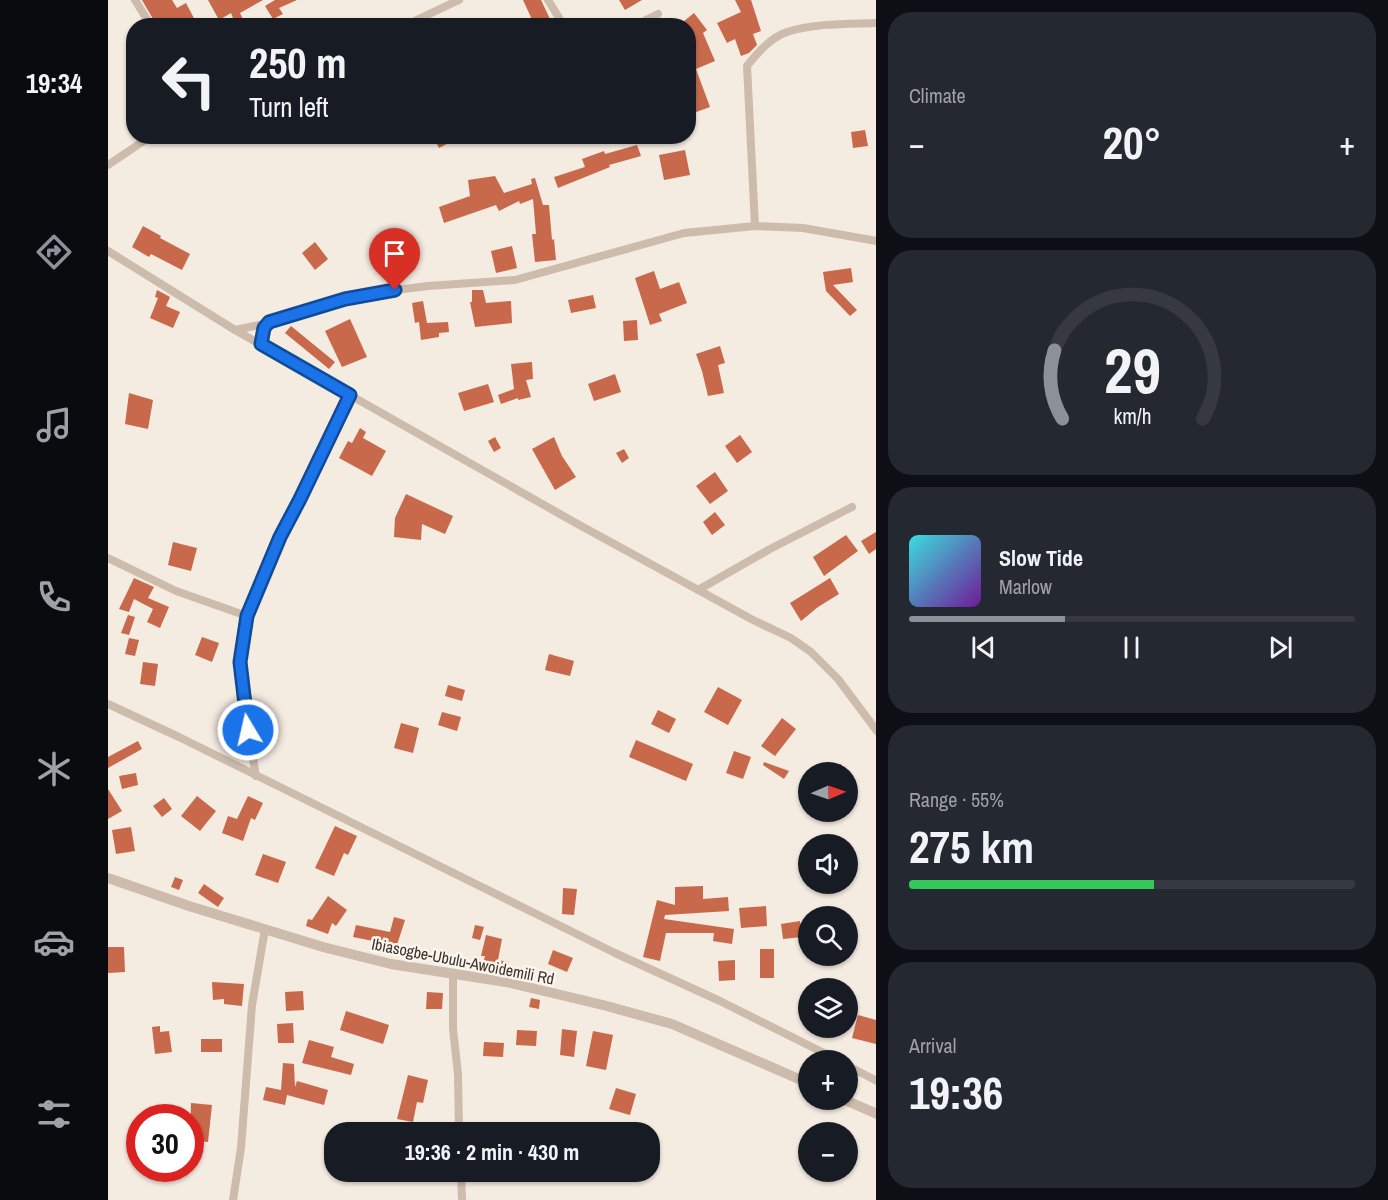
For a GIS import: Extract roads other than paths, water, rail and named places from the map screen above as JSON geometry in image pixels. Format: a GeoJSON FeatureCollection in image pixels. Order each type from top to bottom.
{"type":"FeatureCollection","features":[{"type":"Feature","properties":{"kind":"street"},"geometry":{"type":"LineString","coordinates":[[135,0],[146,18]]}},
{"type":"Feature","properties":{"kind":"street"},"geometry":{"type":"LineString","coordinates":[[421,18],[459,0]]}},
{"type":"Feature","properties":{"kind":"street"},"geometry":{"type":"LineString","coordinates":[[548,0],[559,18]]}},
{"type":"Feature","properties":{"kind":"street"},"geometry":{"type":"LineString","coordinates":[[650,18],[658,14]]}},
{"type":"Feature","properties":{"kind":"street"},"geometry":{"type":"LineString","coordinates":[[755,226],[747,66],[756,53],[785,33],[820,26],[876,23]]}},
{"type":"Feature","properties":{"kind":"street"},"geometry":{"type":"LineString","coordinates":[[108,165],[138,144]]}},
{"type":"Feature","properties":{"kind":"street"},"geometry":{"type":"LineString","coordinates":[[235,330],[379,292],[514,280],[684,233],[755,226],[803,228],[876,241]]}},
{"type":"Feature","properties":{"kind":"street"},"geometry":{"type":"LineString","coordinates":[[108,251],[235,330],[574,522],[791,638],[811,652],[838,680],[876,731]]}},
{"type":"Feature","properties":{"kind":"street"},"geometry":{"type":"LineString","coordinates":[[261,344],[264,328],[269,322]]}},
{"type":"Feature","properties":{"kind":"street"},"geometry":{"type":"LineString","coordinates":[[256,776],[244,707],[240,662],[247,616],[280,537],[350,395]]}},
{"type":"Feature","properties":{"kind":"street"},"geometry":{"type":"LineString","coordinates":[[698,590],[770,549],[852,507]]}},
{"type":"Feature","properties":{"kind":"street"},"geometry":{"type":"LineString","coordinates":[[108,558],[176,591],[247,616]]}},
{"type":"Feature","properties":{"kind":"street"},"geometry":{"type":"LineString","coordinates":[[108,704],[615,953],[819,1050]]}},
{"type":"Feature","properties":{"kind":"street","name":"Ibiasogbe-Ubulu-Awoidemili Rd"},"geometry":{"type":"LineString","coordinates":[[108,878],[323,947],[391,964],[506,982],[672,1024],[798,1079]]}},
{"type":"Feature","properties":{"kind":"street"},"geometry":{"type":"LineString","coordinates":[[233,1200],[243,1128],[252,1005],[266,929]]}},
{"type":"Feature","properties":{"kind":"street"},"geometry":{"type":"LineString","coordinates":[[453,973],[453,1029],[458,1074],[459,1122]]}},
{"type":"Feature","properties":{"kind":"street"},"geometry":{"type":"LineString","coordinates":[[858,1071],[876,1081]]}},
{"type":"Feature","properties":{"kind":"street"},"geometry":{"type":"LineString","coordinates":[[858,1106],[876,1114]]}},
{"type":"Feature","properties":{"kind":"street"},"geometry":{"type":"LineString","coordinates":[[461,1182],[462,1200]]}}]}
